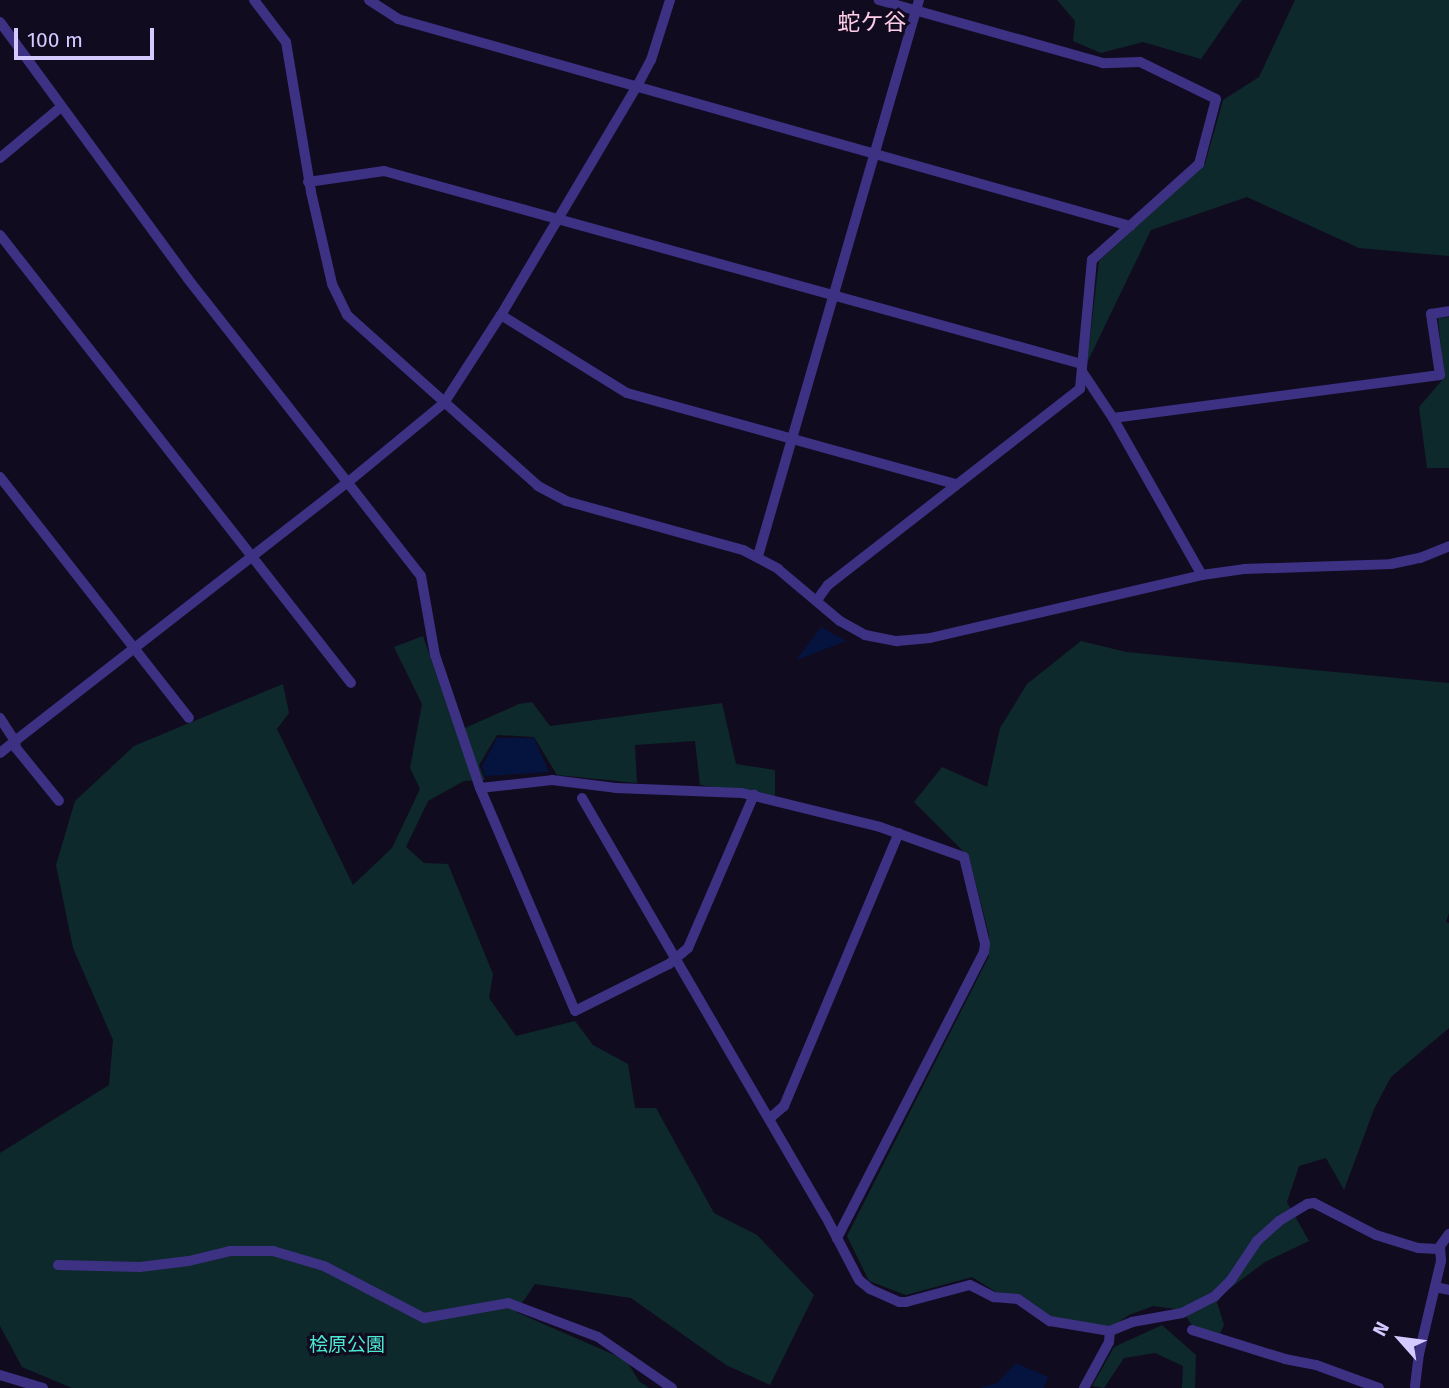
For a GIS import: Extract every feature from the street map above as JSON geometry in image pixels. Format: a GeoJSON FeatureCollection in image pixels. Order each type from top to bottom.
{"type":"FeatureCollection","features":[{"type":"Feature","properties":{"kind":"street"},"geometry":{"type":"LineString","coordinates":[[254,0],[286,42],[308,182],[332,284],[343,309],[539,488],[566,501],[758,556],[817,600],[840,621],[865,635],[897,641],[930,638],[1202,575],[1244,569],[1391,564],[1420,558],[1449,546]]}},
{"type":"Feature","properties":{"kind":"street"},"geometry":{"type":"LineString","coordinates":[[369,0],[398,19],[1130,226]]}},
{"type":"Feature","properties":{"kind":"street"},"geometry":{"type":"LineString","coordinates":[[0,753],[347,483],[444,403],[636,88],[651,60],[670,0]]}},
{"type":"Feature","properties":{"kind":"street"},"geometry":{"type":"LineString","coordinates":[[817,600],[828,585],[1080,389],[1092,260],[1199,164],[1216,99],[1140,62],[1103,63],[917,5],[879,0]]}},
{"type":"Feature","properties":{"kind":"street"},"geometry":{"type":"LineString","coordinates":[[758,556],[917,5]]}},
{"type":"Feature","properties":{"kind":"street"},"geometry":{"type":"LineString","coordinates":[[0,22],[188,279],[421,576],[435,655],[480,788],[575,1011],[675,959],[692,941],[754,795]]}},
{"type":"Feature","properties":{"kind":"street"},"geometry":{"type":"LineString","coordinates":[[0,158],[61,107]]}},
{"type":"Feature","properties":{"kind":"street"},"geometry":{"type":"LineString","coordinates":[[308,182],[384,171],[835,296],[1082,368],[1202,575]]}},
{"type":"Feature","properties":{"kind":"street"},"geometry":{"type":"LineString","coordinates":[[0,235],[351,682]]}},
{"type":"Feature","properties":{"kind":"street"},"geometry":{"type":"LineString","coordinates":[[1113,418],[1440,375],[1431,314],[1449,311]]}},
{"type":"Feature","properties":{"kind":"street"},"geometry":{"type":"LineString","coordinates":[[500,315],[627,393],[956,484]]}},
{"type":"Feature","properties":{"kind":"street"},"geometry":{"type":"LineString","coordinates":[[0,477],[189,718]]}},
{"type":"Feature","properties":{"kind":"street"},"geometry":{"type":"LineString","coordinates":[[0,718],[15,741],[16,748],[60,801]]}},
{"type":"Feature","properties":{"kind":"street"},"geometry":{"type":"LineString","coordinates":[[480,788],[552,780],[616,788],[754,795],[899,833],[964,856],[985,944],[984,952],[837,1238]]}},
{"type":"Feature","properties":{"kind":"street"},"geometry":{"type":"LineString","coordinates":[[582,798],[769,1119],[859,1280],[899,1302],[970,1285],[994,1297],[1018,1299],[1050,1321],[1111,1331],[1132,1322],[1182,1313],[1215,1296],[1231,1280],[1257,1241],[1279,1221],[1307,1204],[1314,1203],[1376,1235],[1426,1250],[1440,1248]]}},
{"type":"Feature","properties":{"kind":"street"},"geometry":{"type":"LineString","coordinates":[[769,1119],[784,1105],[899,833]]}},
{"type":"Feature","properties":{"kind":"street"},"geometry":{"type":"LineString","coordinates":[[1417,1387],[1419,1354],[1441,1261],[1440,1248],[1449,1234]]}},
{"type":"Feature","properties":{"kind":"street"},"geometry":{"type":"LineString","coordinates":[[58,1265],[139,1267],[189,1261],[230,1251],[273,1251],[324,1266],[424,1318],[508,1303],[598,1337],[672,1388]]}},
{"type":"Feature","properties":{"kind":"street"},"geometry":{"type":"LineString","coordinates":[[1435,1287],[1449,1290]]}},
{"type":"Feature","properties":{"kind":"street"},"geometry":{"type":"LineString","coordinates":[[1192,1330],[1285,1359],[1316,1365],[1379,1388]]}},
{"type":"Feature","properties":{"kind":"street"},"geometry":{"type":"LineString","coordinates":[[1084,1388],[1109,1342],[1111,1331]]}},
{"type":"Feature","properties":{"kind":"street"},"geometry":{"type":"LineString","coordinates":[[0,1375],[43,1388]]}},
{"type":"Feature","properties":{"kind":"green space"},"geometry":{"type":"Polygon","coordinates":[[[1057,0],[1242,0],[1201,59],[1143,42],[1101,53],[1073,41],[1075,21],[1057,0]]]}},
{"type":"Feature","properties":{"kind":"green space"},"geometry":{"type":"Polygon","coordinates":[[[1295,0],[1449,0],[1449,256],[1359,248],[1247,197],[1151,230],[1087,363],[1099,261],[1205,164],[1223,100],[1259,77],[1295,0]]]}},
{"type":"Feature","properties":{"kind":"green space"},"geometry":{"type":"Polygon","coordinates":[[[1449,317],[1449,468],[1427,468],[1419,407],[1444,378],[1438,318],[1449,317]]]}},
{"type":"Feature","properties":{"kind":"green space","name":"桧原公園"},"geometry":{"type":"Polygon","coordinates":[[[423,636],[456,732],[519,704],[532,702],[550,726],[722,703],[736,764],[775,770],[775,797],[700,785],[695,741],[635,745],[637,783],[557,775],[534,737],[497,735],[479,765],[485,780],[464,781],[428,801],[406,847],[424,863],[448,864],[493,974],[489,998],[516,1036],[575,1021],[593,1045],[628,1064],[635,1108],[656,1108],[714,1213],[757,1235],[814,1295],[770,1385],[726,1365],[631,1298],[535,1284],[516,1312],[626,1360],[639,1381],[649,1388],[72,1388],[22,1367],[0,1326],[0,1153],[109,1085],[113,1040],[73,948],[56,865],[75,801],[134,746],[283,684],[289,713],[277,729],[353,885],[392,848],[420,789],[410,768],[422,704],[394,647],[423,636]]]}},
{"type":"Feature","properties":{"kind":"green space"},"geometry":{"type":"Polygon","coordinates":[[[1081,641],[1126,652],[1449,683],[1449,913],[1446,922],[1449,923],[1449,1028],[1391,1077],[1374,1109],[1344,1190],[1326,1158],[1299,1166],[1287,1202],[1309,1241],[1265,1262],[1221,1295],[1217,1302],[1224,1325],[1220,1334],[1193,1327],[1182,1310],[1153,1306],[1129,1315],[1112,1327],[1052,1318],[1021,1295],[996,1292],[972,1277],[906,1295],[869,1281],[847,1236],[989,956],[989,935],[969,857],[914,802],[942,767],[987,787],[1000,728],[1027,684],[1081,641]]]}},
{"type":"Feature","properties":{"kind":"green space"},"geometry":{"type":"Polygon","coordinates":[[[1162,1325],[1196,1355],[1195,1388],[1182,1388],[1183,1366],[1155,1353],[1124,1358],[1104,1388],[1092,1386],[1114,1347],[1162,1325]]]}},
{"type":"Feature","properties":{"kind":"water"},"geometry":{"type":"Polygon","coordinates":[[[821,627],[846,641],[797,660],[798,658],[821,627]]]}},
{"type":"Feature","properties":{"kind":"water"},"geometry":{"type":"Polygon","coordinates":[[[497,738],[534,738],[549,772],[485,776],[482,766],[497,738]]]}},
{"type":"Feature","properties":{"kind":"water"},"geometry":{"type":"Polygon","coordinates":[[[1016,1363],[1048,1377],[1044,1388],[979,1388],[997,1383],[1016,1363]]]}},
{"type":"Feature","properties":{"kind":"district","name":"蛇ケ谷"},"geometry":{"type":"Point","coordinates":[872,22]}}]}
